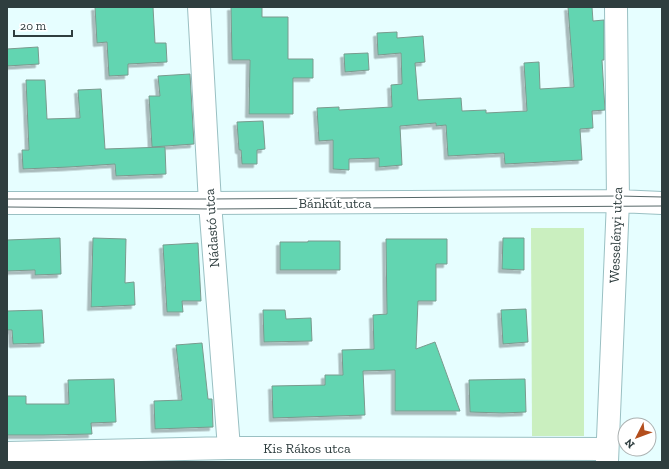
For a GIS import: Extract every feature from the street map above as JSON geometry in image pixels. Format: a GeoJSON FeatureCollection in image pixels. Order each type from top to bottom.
{"type":"FeatureCollection","features":[{"type":"Feature","properties":{"kind":"street","name":"Nádastó utca"},"geometry":{"type":"LineString","coordinates":[[199,7],[210,203],[229,448]]}},
{"type":"Feature","properties":{"kind":"street","name":"Wesselényi utca"},"geometry":{"type":"LineString","coordinates":[[607,455],[618,201],[616,7]]}},
{"type":"Feature","properties":{"kind":"street","name":"Bánkút utca"},"geometry":{"type":"LineString","coordinates":[[7,203],[662,202]]}},
{"type":"Feature","properties":{"kind":"street","name":"Kis Rákos utca"},"geometry":{"type":"LineString","coordinates":[[7,453],[229,448],[607,455]]}},
{"type":"Feature","properties":{"kind":"green space"},"geometry":{"type":"Polygon","coordinates":[[[531,228],[584,228],[584,436],[532,436],[531,228]]]}},
{"type":"Feature","properties":{"kind":"building"},"geometry":{"type":"Polygon","coordinates":[[[95,7],[153,7],[155,43],[166,43],[167,62],[128,64],[128,75],[109,76],[107,42],[97,43],[95,7]]]}},
{"type":"Feature","properties":{"kind":"building"},"geometry":{"type":"Polygon","coordinates":[[[231,7],[262,7],[262,17],[288,17],[288,59],[313,59],[313,78],[293,78],[293,114],[249,114],[250,60],[232,60],[231,7]]]}},
{"type":"Feature","properties":{"kind":"building"},"geometry":{"type":"Polygon","coordinates":[[[568,7],[592,7],[593,21],[604,20],[604,60],[602,60],[605,110],[592,111],[593,128],[580,129],[582,160],[505,164],[504,153],[448,156],[446,125],[436,126],[436,123],[400,126],[402,165],[379,167],[379,158],[349,159],[349,170],[333,169],[333,140],[319,141],[317,108],[339,107],[339,110],[392,107],[391,85],[402,84],[401,53],[378,55],[377,33],[397,32],[397,38],[423,36],[425,62],[415,63],[418,100],[461,98],[462,111],[486,110],[486,113],[527,111],[524,63],[539,62],[540,89],[574,87],[568,7]]]}},
{"type":"Feature","properties":{"kind":"building"},"geometry":{"type":"Polygon","coordinates":[[[38,47],[39,64],[7,66],[7,49],[38,47]]]}},
{"type":"Feature","properties":{"kind":"building"},"geometry":{"type":"Polygon","coordinates":[[[368,53],[369,70],[345,72],[344,54],[368,53]]]}},
{"type":"Feature","properties":{"kind":"building"},"geometry":{"type":"Polygon","coordinates":[[[190,74],[194,144],[152,147],[149,96],[160,96],[158,76],[190,74]]]}},
{"type":"Feature","properties":{"kind":"building"},"geometry":{"type":"Polygon","coordinates":[[[26,80],[45,80],[47,119],[80,118],[78,90],[101,89],[105,149],[165,147],[166,174],[116,176],[115,164],[23,169],[22,150],[29,150],[26,80]]]}},
{"type":"Feature","properties":{"kind":"building"},"geometry":{"type":"Polygon","coordinates":[[[263,121],[265,149],[257,150],[257,164],[242,164],[241,150],[239,150],[237,122],[263,121]]]}},
{"type":"Feature","properties":{"kind":"building"},"geometry":{"type":"Polygon","coordinates":[[[60,238],[61,274],[35,275],[35,270],[7,271],[7,240],[60,238]]]}},
{"type":"Feature","properties":{"kind":"building"},"geometry":{"type":"Polygon","coordinates":[[[93,238],[126,239],[125,283],[134,282],[135,305],[91,307],[93,238]]]}},
{"type":"Feature","properties":{"kind":"building"},"geometry":{"type":"Polygon","coordinates":[[[503,238],[524,238],[524,270],[502,269],[503,238]]]}},
{"type":"Feature","properties":{"kind":"building"},"geometry":{"type":"Polygon","coordinates":[[[386,239],[447,239],[447,264],[436,264],[436,301],[418,301],[416,349],[435,342],[460,411],[395,411],[395,370],[363,371],[365,415],[273,418],[272,386],[325,385],[325,375],[343,375],[342,350],[374,349],[373,315],[387,314],[386,239]]]}},
{"type":"Feature","properties":{"kind":"building"},"geometry":{"type":"Polygon","coordinates":[[[340,241],[340,270],[280,270],[280,242],[340,241]]]}},
{"type":"Feature","properties":{"kind":"building"},"geometry":{"type":"Polygon","coordinates":[[[198,243],[201,301],[182,301],[183,312],[167,312],[163,245],[198,243]]]}},
{"type":"Feature","properties":{"kind":"building"},"geometry":{"type":"Polygon","coordinates":[[[526,309],[528,342],[503,344],[501,310],[526,309]]]}},
{"type":"Feature","properties":{"kind":"building"},"geometry":{"type":"Polygon","coordinates":[[[42,310],[44,343],[13,344],[12,330],[7,330],[7,311],[42,310]]]}},
{"type":"Feature","properties":{"kind":"building"},"geometry":{"type":"Polygon","coordinates":[[[263,310],[285,310],[286,319],[311,318],[312,341],[264,342],[263,310]]]}},
{"type":"Feature","properties":{"kind":"building"},"geometry":{"type":"Polygon","coordinates":[[[202,343],[208,399],[212,399],[213,427],[155,429],[154,401],[182,400],[176,345],[202,343]]]}},
{"type":"Feature","properties":{"kind":"building"},"geometry":{"type":"Polygon","coordinates":[[[114,379],[116,422],[91,423],[92,434],[7,435],[7,396],[26,396],[26,404],[69,404],[68,380],[114,379]]]}},
{"type":"Feature","properties":{"kind":"building"},"geometry":{"type":"Polygon","coordinates":[[[525,379],[526,412],[470,412],[469,380],[525,379]]]}},
{"type":"Feature","properties":{"kind":"tram line"},"geometry":{"type":"LineString","coordinates":[[7,199],[662,197]]}},
{"type":"Feature","properties":{"kind":"tram line"},"geometry":{"type":"LineString","coordinates":[[7,207],[210,209],[662,206]]}}]}
